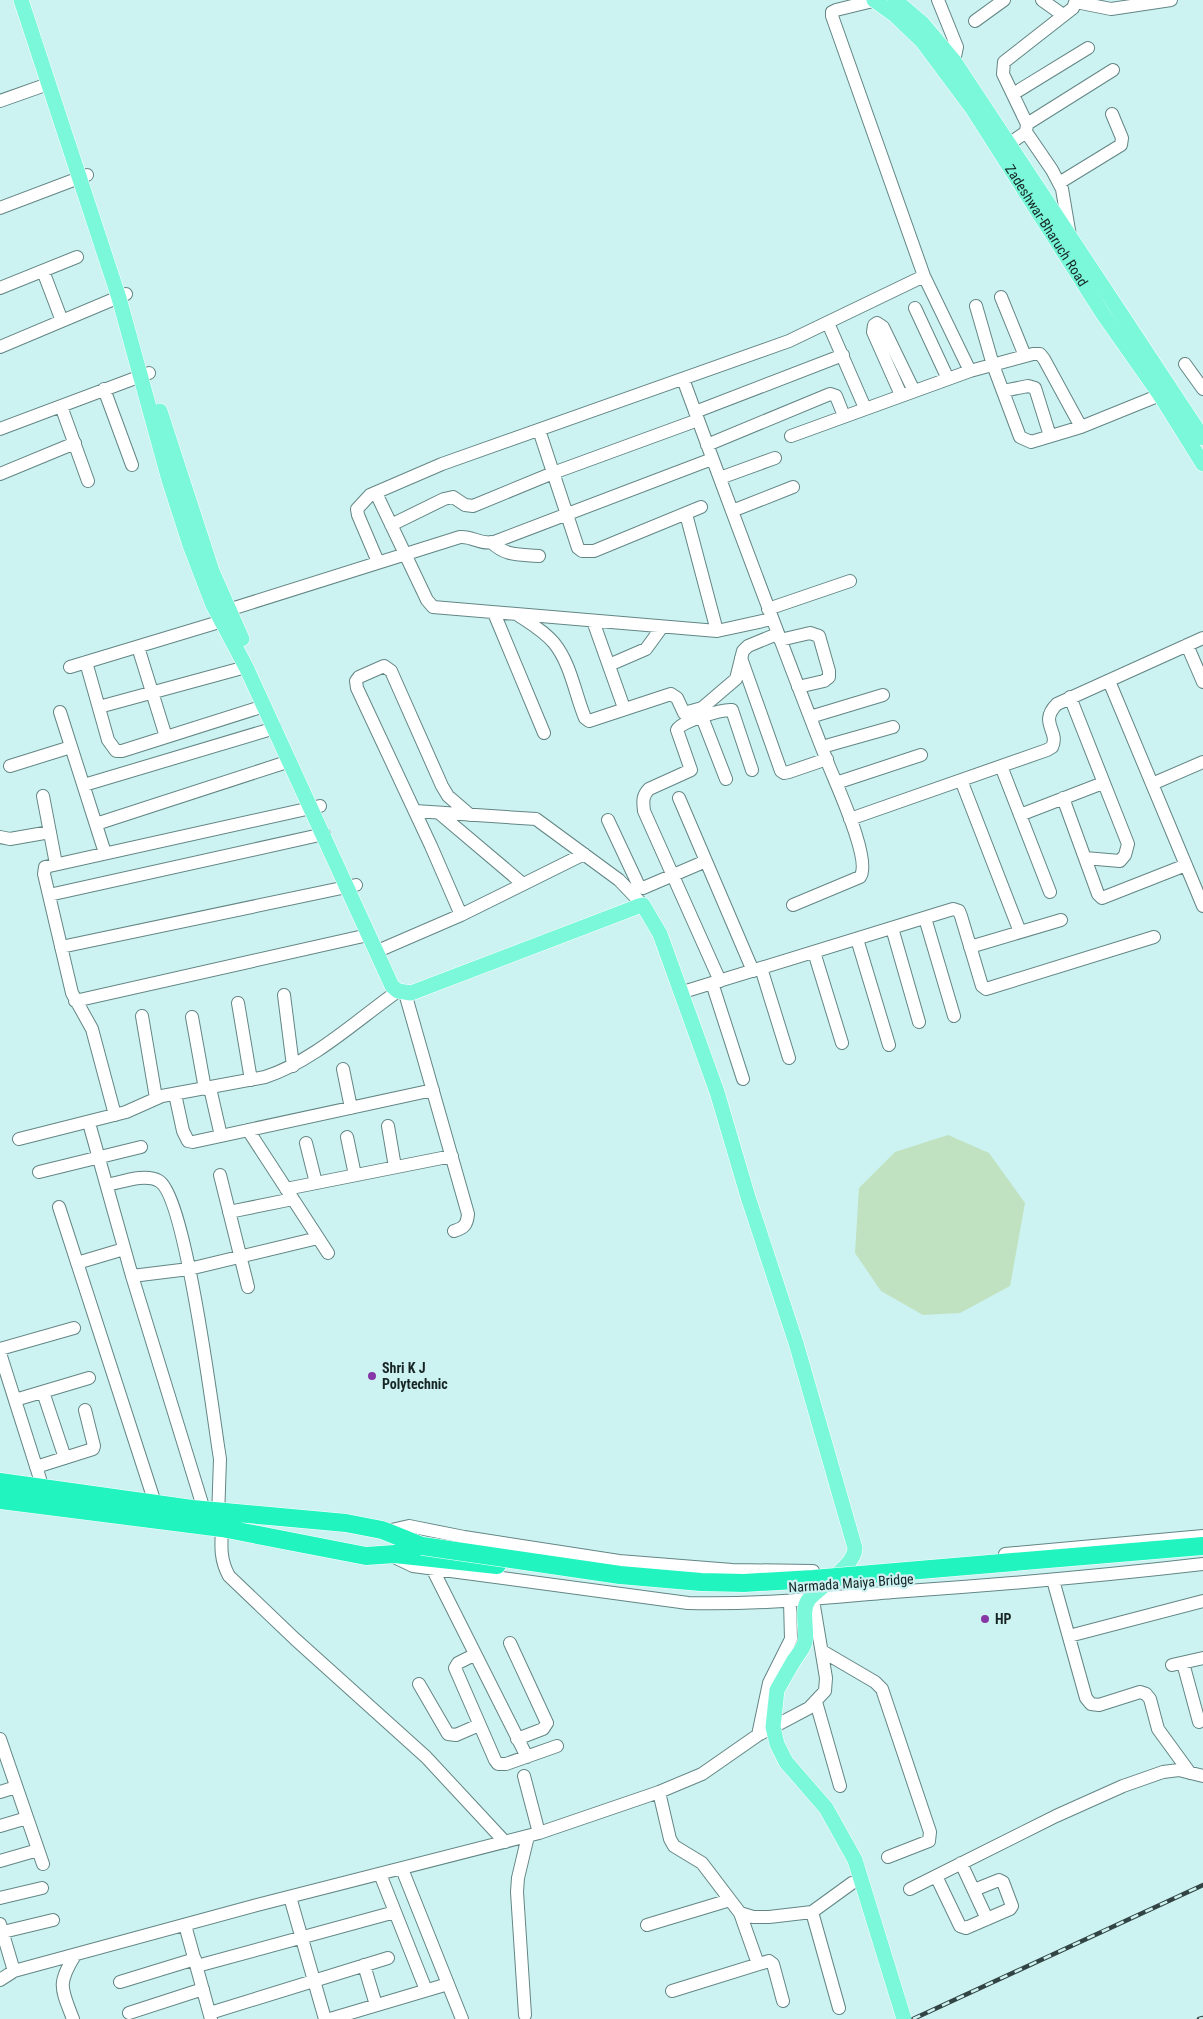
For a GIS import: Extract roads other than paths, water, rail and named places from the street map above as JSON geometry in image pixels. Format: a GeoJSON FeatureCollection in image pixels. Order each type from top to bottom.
{"type":"FeatureCollection","features":[{"type":"Feature","properties":{"kind":"highway"},"geometry":{"type":"LineString","coordinates":[[0,1482],[41,1496],[215,1519],[346,1524],[387,1531],[420,1551]]}},
{"type":"Feature","properties":{"kind":"highway"},"geometry":{"type":"LineString","coordinates":[[0,1500],[41,1496],[155,1503],[366,1556],[420,1551],[620,1575],[700,1582],[744,1583],[813,1579],[1203,1546]]}},
{"type":"Feature","properties":{"kind":"highway","name":"Narmada Maiya Bridge"},"geometry":{"type":"LineString","coordinates":[[420,1551],[614,1582],[727,1591],[809,1587],[1203,1554]]}},
{"type":"Feature","properties":{"kind":"main road"},"geometry":{"type":"LineString","coordinates":[[22,0],[48,84],[68,131]]}},
{"type":"Feature","properties":{"kind":"main road"},"geometry":{"type":"LineString","coordinates":[[32,0],[68,131],[123,296],[145,374],[169,480],[190,545],[297,752],[324,834],[370,917],[386,977]]}},
{"type":"Feature","properties":{"kind":"main road","name":"Zadeshwar-Bharuch Road"},"geometry":{"type":"LineString","coordinates":[[875,0],[896,16],[922,41],[972,108],[1103,314],[1160,395],[1203,464]]}},
{"type":"Feature","properties":{"kind":"main road","name":"Zadeshwar-Bharuch Road"},"geometry":{"type":"LineString","coordinates":[[895,0],[923,24],[954,61],[1070,236],[1114,307],[1203,438]]}},
{"type":"Feature","properties":{"kind":"main road"},"geometry":{"type":"LineString","coordinates":[[227,617],[246,667],[264,706],[290,761],[316,807],[352,886],[368,935],[386,977],[401,992],[411,993],[639,906]]}},
{"type":"Feature","properties":{"kind":"main road"},"geometry":{"type":"LineString","coordinates":[[639,906],[660,934],[683,992],[717,1092],[748,1197],[796,1343],[855,1548],[855,1554],[810,1600],[805,1610],[805,1641],[777,1690],[773,1727],[777,1744],[786,1762],[826,1808],[855,1860],[904,2019]]}},
{"type":"Feature","properties":{"kind":"main road"},"geometry":{"type":"LineString","coordinates":[[639,906],[676,995],[710,1095],[789,1346],[844,1566]]}},
{"type":"Feature","properties":{"kind":"street"},"geometry":{"type":"LineString","coordinates":[[875,0],[836,10],[832,12],[832,16],[924,276],[970,371]]}},
{"type":"Feature","properties":{"kind":"street"},"geometry":{"type":"LineString","coordinates":[[938,0],[957,47],[954,61]]}},
{"type":"Feature","properties":{"kind":"street"},"geometry":{"type":"LineString","coordinates":[[975,21],[1004,0]]}},
{"type":"Feature","properties":{"kind":"street"},"geometry":{"type":"LineString","coordinates":[[1042,0],[1063,16]]}},
{"type":"Feature","properties":{"kind":"street"},"geometry":{"type":"LineString","coordinates":[[1070,236],[1066,206],[1059,183],[1026,128],[1003,74],[1004,62],[1073,8],[1076,1],[1109,5],[1171,0]]}},
{"type":"Feature","properties":{"kind":"street"},"geometry":{"type":"LineString","coordinates":[[1013,94],[1088,48]]}},
{"type":"Feature","properties":{"kind":"street"},"geometry":{"type":"LineString","coordinates":[[1009,144],[1026,128],[1113,70]]}},
{"type":"Feature","properties":{"kind":"street"},"geometry":{"type":"LineString","coordinates":[[0,101],[48,84]]}},
{"type":"Feature","properties":{"kind":"street"},"geometry":{"type":"LineString","coordinates":[[1059,183],[1121,145],[1122,138],[1112,114]]}},
{"type":"Feature","properties":{"kind":"street"},"geometry":{"type":"LineString","coordinates":[[0,208],[83,176]]}},
{"type":"Feature","properties":{"kind":"street"},"geometry":{"type":"LineString","coordinates":[[0,288],[77,257]]}},
{"type":"Feature","properties":{"kind":"street"},"geometry":{"type":"LineString","coordinates":[[43,271],[62,321]]}},
{"type":"Feature","properties":{"kind":"street"},"geometry":{"type":"LineString","coordinates":[[378,562],[358,516],[358,509],[362,502],[376,493],[442,464],[789,341],[924,276]]}},
{"type":"Feature","properties":{"kind":"street"},"geometry":{"type":"LineString","coordinates":[[0,347],[123,296]]}},
{"type":"Feature","properties":{"kind":"street"},"geometry":{"type":"LineString","coordinates":[[1001,297],[1025,356]]}},
{"type":"Feature","properties":{"kind":"street"},"geometry":{"type":"LineString","coordinates":[[976,306],[993,365],[1020,437],[1031,442],[1081,427],[1160,395]]}},
{"type":"Feature","properties":{"kind":"street"},"geometry":{"type":"LineString","coordinates":[[915,308],[948,379]]}},
{"type":"Feature","properties":{"kind":"street"},"geometry":{"type":"LineString","coordinates":[[828,323],[865,408]]}},
{"type":"Feature","properties":{"kind":"street"},"geometry":{"type":"LineString","coordinates":[[901,395],[873,332],[874,325],[877,323],[883,327],[914,391]]}},
{"type":"Feature","properties":{"kind":"street"},"geometry":{"type":"LineString","coordinates":[[791,436],[970,371],[1025,356],[1040,354],[1081,427]]}},
{"type":"Feature","properties":{"kind":"street"},"geometry":{"type":"LineString","coordinates":[[392,525],[444,499],[452,497],[465,505],[473,506],[697,416],[842,355]]}},
{"type":"Feature","properties":{"kind":"street"},"geometry":{"type":"LineString","coordinates":[[1185,364],[1203,389]]}},
{"type":"Feature","properties":{"kind":"street"},"geometry":{"type":"LineString","coordinates":[[0,429],[145,374]]}},
{"type":"Feature","properties":{"kind":"street"},"geometry":{"type":"LineString","coordinates":[[683,379],[770,614],[850,819],[863,864],[863,873],[860,877],[793,905]]}},
{"type":"Feature","properties":{"kind":"street"},"geometry":{"type":"LineString","coordinates":[[1003,392],[1028,386],[1035,388],[1050,436]]}},
{"type":"Feature","properties":{"kind":"street"},"geometry":{"type":"LineString","coordinates":[[104,389],[132,465]]}},
{"type":"Feature","properties":{"kind":"street"},"geometry":{"type":"LineString","coordinates":[[708,445],[830,394],[836,396],[844,416]]}},
{"type":"Feature","properties":{"kind":"street"},"geometry":{"type":"LineString","coordinates":[[62,406],[88,481]]}},
{"type":"Feature","properties":{"kind":"street"},"geometry":{"type":"LineString","coordinates":[[539,430],[578,548],[582,551],[587,552],[702,507]]}},
{"type":"Feature","properties":{"kind":"street"},"geometry":{"type":"LineString","coordinates":[[0,474],[75,443]]}},
{"type":"Feature","properties":{"kind":"street"},"geometry":{"type":"LineString","coordinates":[[70,667],[138,647],[378,562],[460,537],[469,537],[486,544],[712,458]]}},
{"type":"Feature","properties":{"kind":"street"},"geometry":{"type":"LineString","coordinates":[[720,478],[775,458]]}},
{"type":"Feature","properties":{"kind":"street"},"geometry":{"type":"LineString","coordinates":[[732,511],[793,487]]}},
{"type":"Feature","properties":{"kind":"street"},"geometry":{"type":"LineString","coordinates":[[376,493],[427,600],[433,607],[717,631],[770,614],[850,581]]}},
{"type":"Feature","properties":{"kind":"street"},"geometry":{"type":"LineString","coordinates":[[686,514],[717,631]]}},
{"type":"Feature","properties":{"kind":"street"},"geometry":{"type":"LineString","coordinates":[[491,542],[501,551],[509,554],[539,556]]}},
{"type":"Feature","properties":{"kind":"street"},"geometry":{"type":"LineString","coordinates":[[494,613],[544,733]]}},
{"type":"Feature","properties":{"kind":"street"},"geometry":{"type":"LineString","coordinates":[[517,614],[542,631],[555,644],[563,656],[585,718],[589,721],[671,694],[677,698],[684,713],[732,710],[752,770]]}},
{"type":"Feature","properties":{"kind":"street"},"geometry":{"type":"LineString","coordinates":[[593,621],[624,708]]}},
{"type":"Feature","properties":{"kind":"street"},"geometry":{"type":"LineString","coordinates":[[609,665],[641,652],[662,627]]}},
{"type":"Feature","properties":{"kind":"street"},"geometry":{"type":"LineString","coordinates":[[743,1079],[716,982],[673,876],[644,811],[642,801],[644,793],[649,789],[691,770],[677,730],[681,724],[702,712],[736,679],[743,651],[748,646],[779,637],[810,633],[819,636],[829,677],[824,681],[798,686]]}},
{"type":"Feature","properties":{"kind":"street"},"geometry":{"type":"LineString","coordinates":[[850,819],[1052,747],[1054,740],[1048,720],[1049,714],[1057,704],[1203,638]]}},
{"type":"Feature","properties":{"kind":"street"},"geometry":{"type":"LineString","coordinates":[[1187,645],[1203,682]]}},
{"type":"Feature","properties":{"kind":"street"},"geometry":{"type":"LineString","coordinates":[[138,647],[166,737]]}},
{"type":"Feature","properties":{"kind":"street"},"geometry":{"type":"LineString","coordinates":[[741,658],[781,771],[784,773],[789,772],[826,759]]}},
{"type":"Feature","properties":{"kind":"street"},"geometry":{"type":"LineString","coordinates":[[86,662],[108,740],[116,751],[122,751],[264,706]]}},
{"type":"Feature","properties":{"kind":"street"},"geometry":{"type":"LineString","coordinates":[[461,915],[356,684],[359,678],[384,666],[391,671],[442,786],[448,796],[470,814]]}},
{"type":"Feature","properties":{"kind":"street"},"geometry":{"type":"LineString","coordinates":[[99,706],[246,667]]}},
{"type":"Feature","properties":{"kind":"street"},"geometry":{"type":"LineString","coordinates":[[1109,681],[1186,865],[1199,887],[1203,906]]}},
{"type":"Feature","properties":{"kind":"street"},"geometry":{"type":"LineString","coordinates":[[810,717],[883,695]]}},
{"type":"Feature","properties":{"kind":"street"},"geometry":{"type":"LineString","coordinates":[[1070,697],[1127,839],[1128,849],[1120,860],[1085,858]]}},
{"type":"Feature","properties":{"kind":"street"},"geometry":{"type":"LineString","coordinates":[[60,712],[105,853]]}},
{"type":"Feature","properties":{"kind":"street"},"geometry":{"type":"LineString","coordinates":[[702,712],[726,778]]}},
{"type":"Feature","properties":{"kind":"street"},"geometry":{"type":"LineString","coordinates":[[822,747],[893,727]]}},
{"type":"Feature","properties":{"kind":"street"},"geometry":{"type":"LineString","coordinates":[[84,785],[275,728]]}},
{"type":"Feature","properties":{"kind":"street"},"geometry":{"type":"LineString","coordinates":[[10,766],[72,747]]}},
{"type":"Feature","properties":{"kind":"street"},"geometry":{"type":"LineString","coordinates":[[836,783],[921,754]]}},
{"type":"Feature","properties":{"kind":"street"},"geometry":{"type":"LineString","coordinates":[[96,824],[290,761]]}},
{"type":"Feature","properties":{"kind":"street"},"geometry":{"type":"LineString","coordinates":[[1152,784],[1203,762]]}},
{"type":"Feature","properties":{"kind":"street"},"geometry":{"type":"LineString","coordinates":[[1001,766],[1050,892]]}},
{"type":"Feature","properties":{"kind":"street"},"geometry":{"type":"LineString","coordinates":[[961,780],[1020,932]]}},
{"type":"Feature","properties":{"kind":"street"},"geometry":{"type":"LineString","coordinates":[[1020,815],[1104,783]]}},
{"type":"Feature","properties":{"kind":"street"},"geometry":{"type":"LineString","coordinates":[[43,796],[56,864]]}},
{"type":"Feature","properties":{"kind":"street"},"geometry":{"type":"LineString","coordinates":[[679,798],[706,861],[757,969],[789,1058]]}},
{"type":"Feature","properties":{"kind":"street"},"geometry":{"type":"LineString","coordinates":[[1063,798],[1098,894],[1102,898],[1186,865]]}},
{"type":"Feature","properties":{"kind":"street"},"geometry":{"type":"LineString","coordinates":[[115,1115],[92,1029],[75,1001],[44,870],[47,866],[316,807]]}},
{"type":"Feature","properties":{"kind":"street"},"geometry":{"type":"LineString","coordinates":[[415,811],[536,820],[619,880],[639,906]]}},
{"type":"Feature","properties":{"kind":"street"},"geometry":{"type":"LineString","coordinates":[[439,812],[522,884]]}},
{"type":"Feature","properties":{"kind":"street"},"geometry":{"type":"LineString","coordinates":[[608,820],[638,884],[643,888],[648,888],[706,861]]}},
{"type":"Feature","properties":{"kind":"street"},"geometry":{"type":"LineString","coordinates":[[0,837],[10,839],[50,832]]}},
{"type":"Feature","properties":{"kind":"street"},"geometry":{"type":"LineString","coordinates":[[49,895],[324,834]]}},
{"type":"Feature","properties":{"kind":"street"},"geometry":{"type":"LineString","coordinates":[[380,950],[461,915],[584,854]]}},
{"type":"Feature","properties":{"kind":"street"},"geometry":{"type":"LineString","coordinates":[[61,947],[352,886]]}},
{"type":"Feature","properties":{"kind":"street"},"geometry":{"type":"LineString","coordinates":[[683,992],[953,909],[959,911],[982,986],[986,989],[1154,938]]}},
{"type":"Feature","properties":{"kind":"street"},"geometry":{"type":"LineString","coordinates":[[925,918],[954,1016]]}},
{"type":"Feature","properties":{"kind":"street"},"geometry":{"type":"LineString","coordinates":[[970,947],[1061,920]]}},
{"type":"Feature","properties":{"kind":"street"},"geometry":{"type":"LineString","coordinates":[[892,928],[919,1022]]}},
{"type":"Feature","properties":{"kind":"street"},"geometry":{"type":"LineString","coordinates":[[75,1001],[368,935]]}},
{"type":"Feature","properties":{"kind":"street"},"geometry":{"type":"LineString","coordinates":[[857,939],[889,1044]]}},
{"type":"Feature","properties":{"kind":"street"},"geometry":{"type":"LineString","coordinates":[[814,952],[842,1043]]}},
{"type":"Feature","properties":{"kind":"street"},"geometry":{"type":"LineString","coordinates":[[19,1139],[90,1123],[156,1098],[251,1080],[280,1072],[293,1066],[401,992],[433,1090],[468,1214],[467,1222],[463,1228],[454,1231]]}},
{"type":"Feature","properties":{"kind":"street"},"geometry":{"type":"LineString","coordinates":[[284,995],[293,1066]]}},
{"type":"Feature","properties":{"kind":"street"},"geometry":{"type":"LineString","coordinates":[[238,1003],[251,1080]]}},
{"type":"Feature","properties":{"kind":"street"},"geometry":{"type":"LineString","coordinates":[[142,1016],[156,1098]]}},
{"type":"Feature","properties":{"kind":"street"},"geometry":{"type":"LineString","coordinates":[[192,1017],[207,1089],[221,1136]]}},
{"type":"Feature","properties":{"kind":"street"},"geometry":{"type":"LineString","coordinates":[[343,1069],[351,1108]]}},
{"type":"Feature","properties":{"kind":"street"},"geometry":{"type":"LineString","coordinates":[[175,1094],[183,1131],[188,1141],[221,1136],[433,1090]]}},
{"type":"Feature","properties":{"kind":"street"},"geometry":{"type":"LineString","coordinates":[[90,1123],[132,1276],[215,1519],[224,1567],[229,1576],[295,1640],[426,1757],[505,1842]]}},
{"type":"Feature","properties":{"kind":"street"},"geometry":{"type":"LineString","coordinates":[[388,1126],[395,1167]]}},
{"type":"Feature","properties":{"kind":"street"},"geometry":{"type":"LineString","coordinates":[[248,1130],[328,1253]]}},
{"type":"Feature","properties":{"kind":"street"},"geometry":{"type":"LineString","coordinates":[[347,1137],[355,1175]]}},
{"type":"Feature","properties":{"kind":"street"},"geometry":{"type":"LineString","coordinates":[[306,1144],[316,1183]]}},
{"type":"Feature","properties":{"kind":"street"},"geometry":{"type":"LineString","coordinates":[[39,1172],[141,1147]]}},
{"type":"Feature","properties":{"kind":"street"},"geometry":{"type":"LineString","coordinates":[[229,1212],[289,1194],[316,1183],[452,1156]]}},
{"type":"Feature","properties":{"kind":"street"},"geometry":{"type":"LineString","coordinates":[[220,1175],[248,1287]]}},
{"type":"Feature","properties":{"kind":"street"},"geometry":{"type":"LineString","coordinates":[[107,1185],[151,1177],[160,1181],[168,1189],[172,1201],[189,1269],[220,1459],[215,1519]]}},
{"type":"Feature","properties":{"kind":"street"},"geometry":{"type":"LineString","coordinates":[[59,1208],[155,1503]]}},
{"type":"Feature","properties":{"kind":"street"},"geometry":{"type":"LineString","coordinates":[[132,1276],[189,1269],[318,1238]]}},
{"type":"Feature","properties":{"kind":"street"},"geometry":{"type":"LineString","coordinates":[[77,1263],[124,1249]]}},
{"type":"Feature","properties":{"kind":"street"},"geometry":{"type":"LineString","coordinates":[[0,1349],[74,1328]]}},
{"type":"Feature","properties":{"kind":"street"},"geometry":{"type":"LineString","coordinates":[[0,1353],[36,1467],[41,1496]]}},
{"type":"Feature","properties":{"kind":"street"},"geometry":{"type":"LineString","coordinates":[[15,1400],[89,1378]]}},
{"type":"Feature","properties":{"kind":"street"},"geometry":{"type":"LineString","coordinates":[[44,1392],[65,1458]]}},
{"type":"Feature","properties":{"kind":"street"},"geometry":{"type":"LineString","coordinates":[[36,1467],[93,1449],[94,1446],[84,1410]]}},
{"type":"Feature","properties":{"kind":"street"},"geometry":{"type":"LineString","coordinates":[[387,1531],[410,1526],[464,1537],[619,1561],[732,1570],[844,1566],[1203,1536]]}},
{"type":"Feature","properties":{"kind":"street"},"geometry":{"type":"LineString","coordinates":[[390,1555],[404,1564],[432,1568],[688,1603],[734,1604],[810,1600],[1053,1580],[1203,1564]]}},
{"type":"Feature","properties":{"kind":"street"},"geometry":{"type":"LineString","coordinates":[[432,1568],[474,1655],[527,1757]]}},
{"type":"Feature","properties":{"kind":"street"},"geometry":{"type":"LineString","coordinates":[[1053,1580],[1086,1698],[1091,1704],[1099,1705],[1140,1692],[1146,1694],[1150,1699],[1158,1729],[1190,1773]]}},
{"type":"Feature","properties":{"kind":"street"},"geometry":{"type":"LineString","coordinates":[[0,1980],[14,1971],[290,1897],[534,1835],[659,1792],[702,1774],[758,1735],[816,1702],[825,1692],[826,1678],[822,1651],[810,1600]]}},
{"type":"Feature","properties":{"kind":"street"},"geometry":{"type":"LineString","coordinates":[[758,1735],[769,1683],[791,1639],[790,1601]]}},
{"type":"Feature","properties":{"kind":"street"},"geometry":{"type":"LineString","coordinates":[[1068,1636],[1203,1601]]}},
{"type":"Feature","properties":{"kind":"street"},"geometry":{"type":"LineString","coordinates":[[510,1643],[547,1723],[543,1729],[517,1739]]}},
{"type":"Feature","properties":{"kind":"street"},"geometry":{"type":"LineString","coordinates":[[822,1651],[876,1682],[882,1689],[930,1832],[930,1841],[888,1857]]}},
{"type":"Feature","properties":{"kind":"street"},"geometry":{"type":"LineString","coordinates":[[474,1655],[458,1663],[455,1668],[494,1760],[498,1764],[506,1764],[558,1746]]}},
{"type":"Feature","properties":{"kind":"street"},"geometry":{"type":"LineString","coordinates":[[1199,1722],[1178,1664],[1203,1658]]}},
{"type":"Feature","properties":{"kind":"street"},"geometry":{"type":"LineString","coordinates":[[419,1684],[448,1734],[456,1735],[479,1725]]}},
{"type":"Feature","properties":{"kind":"street"},"geometry":{"type":"LineString","coordinates":[[816,1702],[840,1786]]}},
{"type":"Feature","properties":{"kind":"street"},"geometry":{"type":"LineString","coordinates":[[0,1739],[43,1864]]}},
{"type":"Feature","properties":{"kind":"street"},"geometry":{"type":"LineString","coordinates":[[910,1889],[1123,1786],[1163,1772],[1179,1770],[1203,1776]]}},
{"type":"Feature","properties":{"kind":"street"},"geometry":{"type":"LineString","coordinates":[[524,1776],[534,1835],[518,1878],[517,1892],[525,2015]]}},
{"type":"Feature","properties":{"kind":"street"},"geometry":{"type":"LineString","coordinates":[[0,1792],[16,1787]]}},
{"type":"Feature","properties":{"kind":"street"},"geometry":{"type":"LineString","coordinates":[[659,1792],[670,1839],[674,1846],[702,1863],[740,1913],[758,1964]]}},
{"type":"Feature","properties":{"kind":"street"},"geometry":{"type":"LineString","coordinates":[[0,1826],[27,1818]]}},
{"type":"Feature","properties":{"kind":"street"},"geometry":{"type":"LineString","coordinates":[[0,1861],[38,1850]]}},
{"type":"Feature","properties":{"kind":"street"},"geometry":{"type":"LineString","coordinates":[[961,1864],[987,1920]]}},
{"type":"Feature","properties":{"kind":"street"},"geometry":{"type":"LineString","coordinates":[[402,1869],[461,2019]]}},
{"type":"Feature","properties":{"kind":"street"},"geometry":{"type":"LineString","coordinates":[[380,1874],[426,1990]]}},
{"type":"Feature","properties":{"kind":"street"},"geometry":{"type":"LineString","coordinates":[[936,1876],[960,1926],[966,1928],[987,1920],[1012,1906],[1003,1882],[995,1881],[974,1890]]}},
{"type":"Feature","properties":{"kind":"street"},"geometry":{"type":"LineString","coordinates":[[740,1913],[753,1917],[769,1917],[812,1912],[852,1883]]}},
{"type":"Feature","properties":{"kind":"street"},"geometry":{"type":"LineString","coordinates":[[0,1898],[42,1888]]}},
{"type":"Feature","properties":{"kind":"street"},"geometry":{"type":"LineString","coordinates":[[290,1897],[325,2019]]}},
{"type":"Feature","properties":{"kind":"street"},"geometry":{"type":"LineString","coordinates":[[647,1925],[730,1900]]}},
{"type":"Feature","properties":{"kind":"street"},"geometry":{"type":"LineString","coordinates":[[120,1982],[395,1912]]}},
{"type":"Feature","properties":{"kind":"street"},"geometry":{"type":"LineString","coordinates":[[812,1912],[839,2008]]}},
{"type":"Feature","properties":{"kind":"street"},"geometry":{"type":"LineString","coordinates":[[14,1971],[1,1928],[53,1920]]}},
{"type":"Feature","properties":{"kind":"street"},"geometry":{"type":"LineString","coordinates":[[185,1925],[211,2016],[314,1980],[388,1958]]}},
{"type":"Feature","properties":{"kind":"street"},"geometry":{"type":"LineString","coordinates":[[73,2019],[62,1984],[64,1974],[75,1955]]}},
{"type":"Feature","properties":{"kind":"street"},"geometry":{"type":"LineString","coordinates":[[672,1991],[758,1964],[772,1962],[784,2000]]}},
{"type":"Feature","properties":{"kind":"street"},"geometry":{"type":"LineString","coordinates":[[364,1965],[376,2005]]}},
{"type":"Feature","properties":{"kind":"street"},"geometry":{"type":"LineString","coordinates":[[330,2019],[448,1984]]}},
{"type":"Feature","properties":{"kind":"street"},"geometry":{"type":"LineString","coordinates":[[129,2013],[203,1990]]}},
{"type":"Feature","properties":{"kind":"railway"},"geometry":{"type":"LineString","coordinates":[[913,2019],[1203,1885]]}},
{"type":"Feature","properties":{"kind":"railway"},"geometry":{"type":"LineString","coordinates":[[1199,2019],[1203,2018]]}},
{"type":"Feature","properties":{"kind":"place","name":"Shri K J Polytechnic"},"geometry":{"type":"Point","coordinates":[372,1376]}},
{"type":"Feature","properties":{"kind":"place","name":"HP"},"geometry":{"type":"Point","coordinates":[985,1619]}}]}
